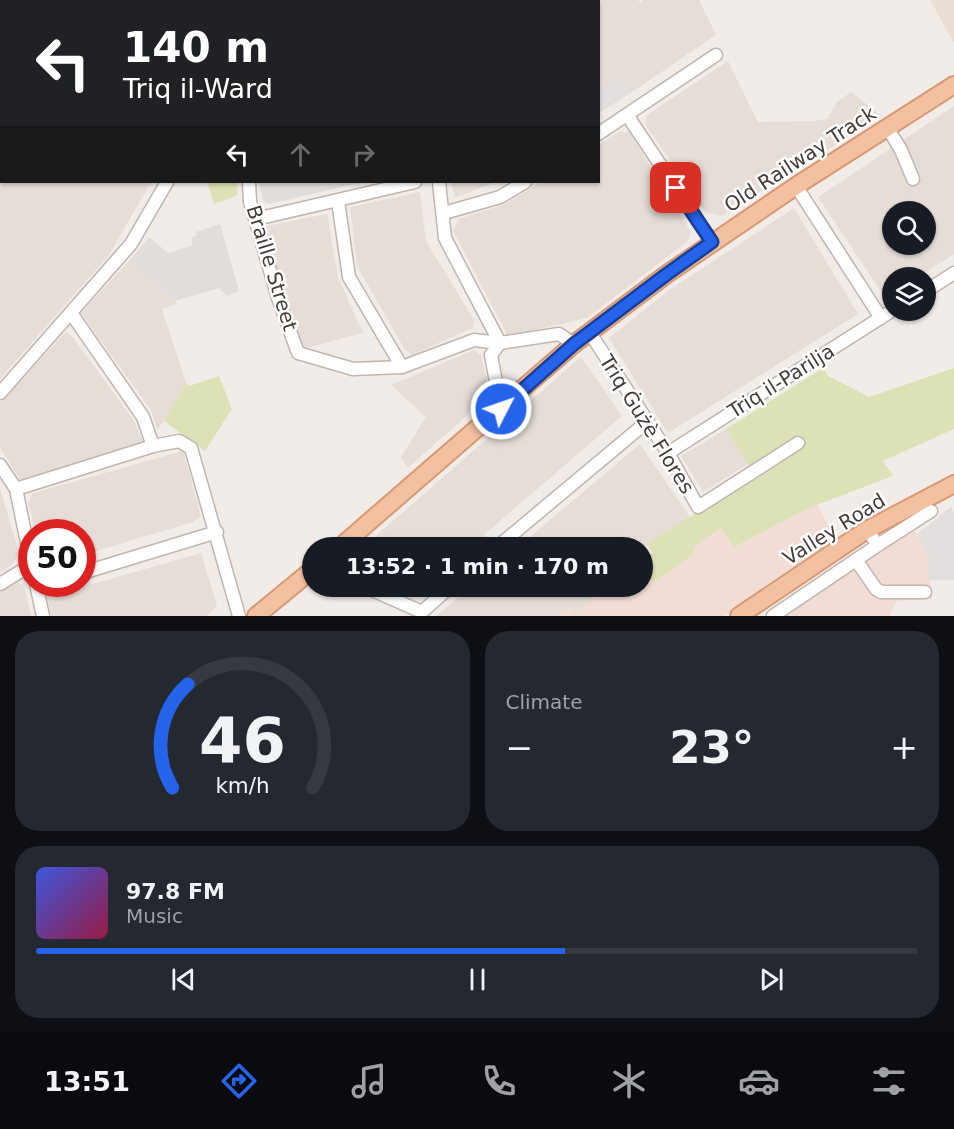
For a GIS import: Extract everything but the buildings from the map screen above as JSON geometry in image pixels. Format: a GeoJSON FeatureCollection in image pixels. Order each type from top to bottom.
{"type":"FeatureCollection","features":[{"type":"Feature","properties":{"kind":"main road","name":"Old Railway Track"},"geometry":{"type":"LineString","coordinates":[[352,537],[574,344],[667,274],[796,186],[954,85]]}},
{"type":"Feature","properties":{"kind":"main road","name":"Valley Road"},"geometry":{"type":"LineString","coordinates":[[740,616],[867,530],[954,484]]}},
{"type":"Feature","properties":{"kind":"main road"},"geometry":{"type":"LineString","coordinates":[[256,616],[302,578]]}},
{"type":"Feature","properties":{"kind":"street"},"geometry":{"type":"LineString","coordinates":[[600,133],[716,56]]}},
{"type":"Feature","properties":{"kind":"street"},"geometry":{"type":"LineString","coordinates":[[627,116],[712,242]]}},
{"type":"Feature","properties":{"kind":"street"},"geometry":{"type":"LineString","coordinates":[[887,127],[901,150],[913,179]]}},
{"type":"Feature","properties":{"kind":"street"},"geometry":{"type":"LineString","coordinates":[[0,393],[131,244],[166,183]]}},
{"type":"Feature","properties":{"kind":"street","name":"Braille Street"},"geometry":{"type":"LineString","coordinates":[[249,183],[250,202],[278,298],[298,353],[353,369],[402,367]]}},
{"type":"Feature","properties":{"kind":"street"},"geometry":{"type":"LineString","coordinates":[[256,219],[411,183]]}},
{"type":"Feature","properties":{"kind":"street"},"geometry":{"type":"LineString","coordinates":[[439,183],[445,238],[500,343]]}},
{"type":"Feature","properties":{"kind":"street"},"geometry":{"type":"LineString","coordinates":[[444,213],[500,197],[523,183]]}},
{"type":"Feature","properties":{"kind":"street"},"geometry":{"type":"LineString","coordinates":[[796,186],[881,318]]}},
{"type":"Feature","properties":{"kind":"street"},"geometry":{"type":"LineString","coordinates":[[338,201],[349,277],[402,367],[474,340],[500,343],[559,334],[574,344]]}},
{"type":"Feature","properties":{"kind":"street"},"geometry":{"type":"LineString","coordinates":[[936,285],[954,273]]}},
{"type":"Feature","properties":{"kind":"street"},"geometry":{"type":"LineString","coordinates":[[70,313],[143,417],[153,446]]}},
{"type":"Feature","properties":{"kind":"street","name":"Triq il-Parilja"},"geometry":{"type":"LineString","coordinates":[[668,453],[881,318]]}},
{"type":"Feature","properties":{"kind":"street","name":"Triq Ġużè Flores"},"geometry":{"type":"LineString","coordinates":[[590,333],[668,453],[698,507],[798,443]]}},
{"type":"Feature","properties":{"kind":"street"},"geometry":{"type":"LineString","coordinates":[[500,343],[491,355],[501,409]]}},
{"type":"Feature","properties":{"kind":"street"},"geometry":{"type":"LineString","coordinates":[[509,537],[648,421]]}},
{"type":"Feature","properties":{"kind":"street"},"geometry":{"type":"LineString","coordinates":[[16,489],[153,446],[178,441],[191,448],[217,532],[239,616]]}},
{"type":"Feature","properties":{"kind":"street"},"geometry":{"type":"LineString","coordinates":[[0,465],[16,489],[22,519]]}},
{"type":"Feature","properties":{"kind":"street"},"geometry":{"type":"LineString","coordinates":[[773,616],[931,511]]}},
{"type":"Feature","properties":{"kind":"street"},"geometry":{"type":"LineString","coordinates":[[867,530],[878,545]]}},
{"type":"Feature","properties":{"kind":"street"},"geometry":{"type":"LineString","coordinates":[[96,569],[217,532]]}},
{"type":"Feature","properties":{"kind":"street"},"geometry":{"type":"LineString","coordinates":[[856,560],[876,589],[881,592],[925,592]]}},
{"type":"Feature","properties":{"kind":"street"},"geometry":{"type":"LineString","coordinates":[[0,584],[18,574]]}},
{"type":"Feature","properties":{"kind":"street"},"geometry":{"type":"LineString","coordinates":[[41,597],[43,616]]}},
{"type":"Feature","properties":{"kind":"street"},"geometry":{"type":"LineString","coordinates":[[388,597],[422,612],[439,597]]}},
{"type":"Feature","properties":{"kind":"shaded area"},"geometry":{"type":"Polygon","coordinates":[[[600,0],[638,0],[640,2],[643,0],[699,0],[716,35],[629,94],[618,77],[600,88],[600,0]]]}},
{"type":"Feature","properties":{"kind":"shaded area"},"geometry":{"type":"Polygon","coordinates":[[[930,0],[954,0],[954,43],[930,0]]]}},
{"type":"Feature","properties":{"kind":"shaded area"},"geometry":{"type":"Polygon","coordinates":[[[728,61],[758,122],[827,119],[837,102],[851,92],[882,116],[721,216],[706,213],[645,124],[647,115],[728,61]]]}},
{"type":"Feature","properties":{"kind":"shaded area"},"geometry":{"type":"Polygon","coordinates":[[[618,77],[629,94],[600,112],[600,88],[618,77]]]}},
{"type":"Feature","properties":{"kind":"shaded area"},"geometry":{"type":"Polygon","coordinates":[[[954,106],[954,254],[934,267],[882,267],[882,293],[818,197],[954,106]]]}},
{"type":"Feature","properties":{"kind":"shaded area"},"geometry":{"type":"Polygon","coordinates":[[[619,132],[629,132],[691,232],[688,241],[587,318],[508,336],[453,231],[459,219],[505,204],[539,183],[600,183],[600,144],[619,132]]]}},
{"type":"Feature","properties":{"kind":"shaded area"},"geometry":{"type":"Polygon","coordinates":[[[0,183],[150,183],[109,255],[0,379],[0,183]]]}},
{"type":"Feature","properties":{"kind":"shaded area"},"geometry":{"type":"Polygon","coordinates":[[[259,183],[360,183],[269,204],[263,201],[259,183]]]}},
{"type":"Feature","properties":{"kind":"shaded area"},"geometry":{"type":"Polygon","coordinates":[[[451,183],[492,183],[455,198],[451,183]]]}},
{"type":"Feature","properties":{"kind":"shaded area"},"geometry":{"type":"Polygon","coordinates":[[[420,192],[426,241],[474,320],[473,328],[412,355],[405,350],[357,266],[350,207],[420,192]]]}},
{"type":"Feature","properties":{"kind":"shaded area"},"geometry":{"type":"Polygon","coordinates":[[[794,208],[858,314],[668,433],[609,338],[668,291],[794,208]]]}},
{"type":"Feature","properties":{"kind":"shaded area"},"geometry":{"type":"Polygon","coordinates":[[[327,214],[338,277],[363,333],[306,348],[296,337],[264,231],[267,226],[327,214]]]}},
{"type":"Feature","properties":{"kind":"shaded area"},"geometry":{"type":"Polygon","coordinates":[[[220,224],[239,291],[227,296],[219,288],[175,301],[128,262],[149,237],[168,253],[193,245],[191,238],[197,235],[196,232],[220,224]]]}},
{"type":"Feature","properties":{"kind":"shaded area"},"geometry":{"type":"Polygon","coordinates":[[[128,262],[178,304],[162,309],[186,383],[157,430],[151,410],[81,313],[128,262]]]}},
{"type":"Feature","properties":{"kind":"shaded area"},"geometry":{"type":"Polygon","coordinates":[[[66,332],[72,336],[134,421],[143,442],[20,480],[0,447],[0,403],[66,332]]]}},
{"type":"Feature","properties":{"kind":"shaded area"},"geometry":{"type":"Polygon","coordinates":[[[474,350],[481,355],[490,395],[408,468],[401,457],[426,417],[391,385],[474,350]]]}},
{"type":"Feature","properties":{"kind":"shaded area"},"geometry":{"type":"Polygon","coordinates":[[[581,357],[622,416],[482,537],[374,537],[581,357]]]}},
{"type":"Feature","properties":{"kind":"shaded area"},"geometry":{"type":"Polygon","coordinates":[[[726,429],[748,464],[703,492],[681,456],[726,429]]]}},
{"type":"Feature","properties":{"kind":"shaded area"},"geometry":{"type":"Polygon","coordinates":[[[640,444],[690,517],[653,542],[653,537],[530,537],[640,444]]]}},
{"type":"Feature","properties":{"kind":"shaded area"},"geometry":{"type":"Polygon","coordinates":[[[183,451],[201,516],[193,522],[96,551],[96,519],[32,519],[28,503],[33,493],[183,451]]]}},
{"type":"Feature","properties":{"kind":"shaded area"},"geometry":{"type":"Polygon","coordinates":[[[0,489],[18,554],[13,564],[0,572],[0,489]]]}},
{"type":"Feature","properties":{"kind":"shaded area"},"geometry":{"type":"Polygon","coordinates":[[[817,504],[836,540],[765,586],[725,616],[559,616],[569,608],[575,614],[593,597],[653,597],[653,582],[695,553],[692,548],[722,528],[734,547],[817,504]]]}},
{"type":"Feature","properties":{"kind":"shaded area"},"geometry":{"type":"Polygon","coordinates":[[[951,507],[954,513],[954,580],[929,580],[927,553],[917,534],[951,507]]]}},
{"type":"Feature","properties":{"kind":"shaded area"},"geometry":{"type":"Polygon","coordinates":[[[914,530],[927,553],[932,599],[896,601],[890,616],[783,616],[914,530]]]}},
{"type":"Feature","properties":{"kind":"shaded area"},"geometry":{"type":"Polygon","coordinates":[[[201,553],[217,606],[206,616],[51,616],[47,597],[96,597],[96,583],[201,553]]]}},
{"type":"Feature","properties":{"kind":"shaded area"},"geometry":{"type":"Polygon","coordinates":[[[18,583],[18,597],[27,597],[31,616],[0,616],[0,593],[18,583]]]}},
{"type":"Feature","properties":{"kind":"shaded area"},"geometry":{"type":"Polygon","coordinates":[[[459,597],[594,597],[575,615],[569,608],[559,616],[436,616],[459,597]]]}},
{"type":"Feature","properties":{"kind":"green space"},"geometry":{"type":"Polygon","coordinates":[[[207,183],[237,183],[238,195],[214,204],[207,183]]]}},
{"type":"Feature","properties":{"kind":"green space"},"geometry":{"type":"Polygon","coordinates":[[[823,368],[828,376],[869,397],[954,368],[954,429],[883,461],[893,476],[811,507],[734,547],[721,528],[693,548],[695,553],[654,583],[653,540],[750,479],[748,464],[726,429],[823,368]]]}},
{"type":"Feature","properties":{"kind":"green space"},"geometry":{"type":"Polygon","coordinates":[[[219,376],[232,409],[205,451],[164,421],[186,383],[189,386],[219,376]]]}},
{"type":"Feature","properties":{"kind":"route"},"geometry":{"type":"LineString","coordinates":[[501,409],[574,344],[712,242],[676,188]]}}]}
